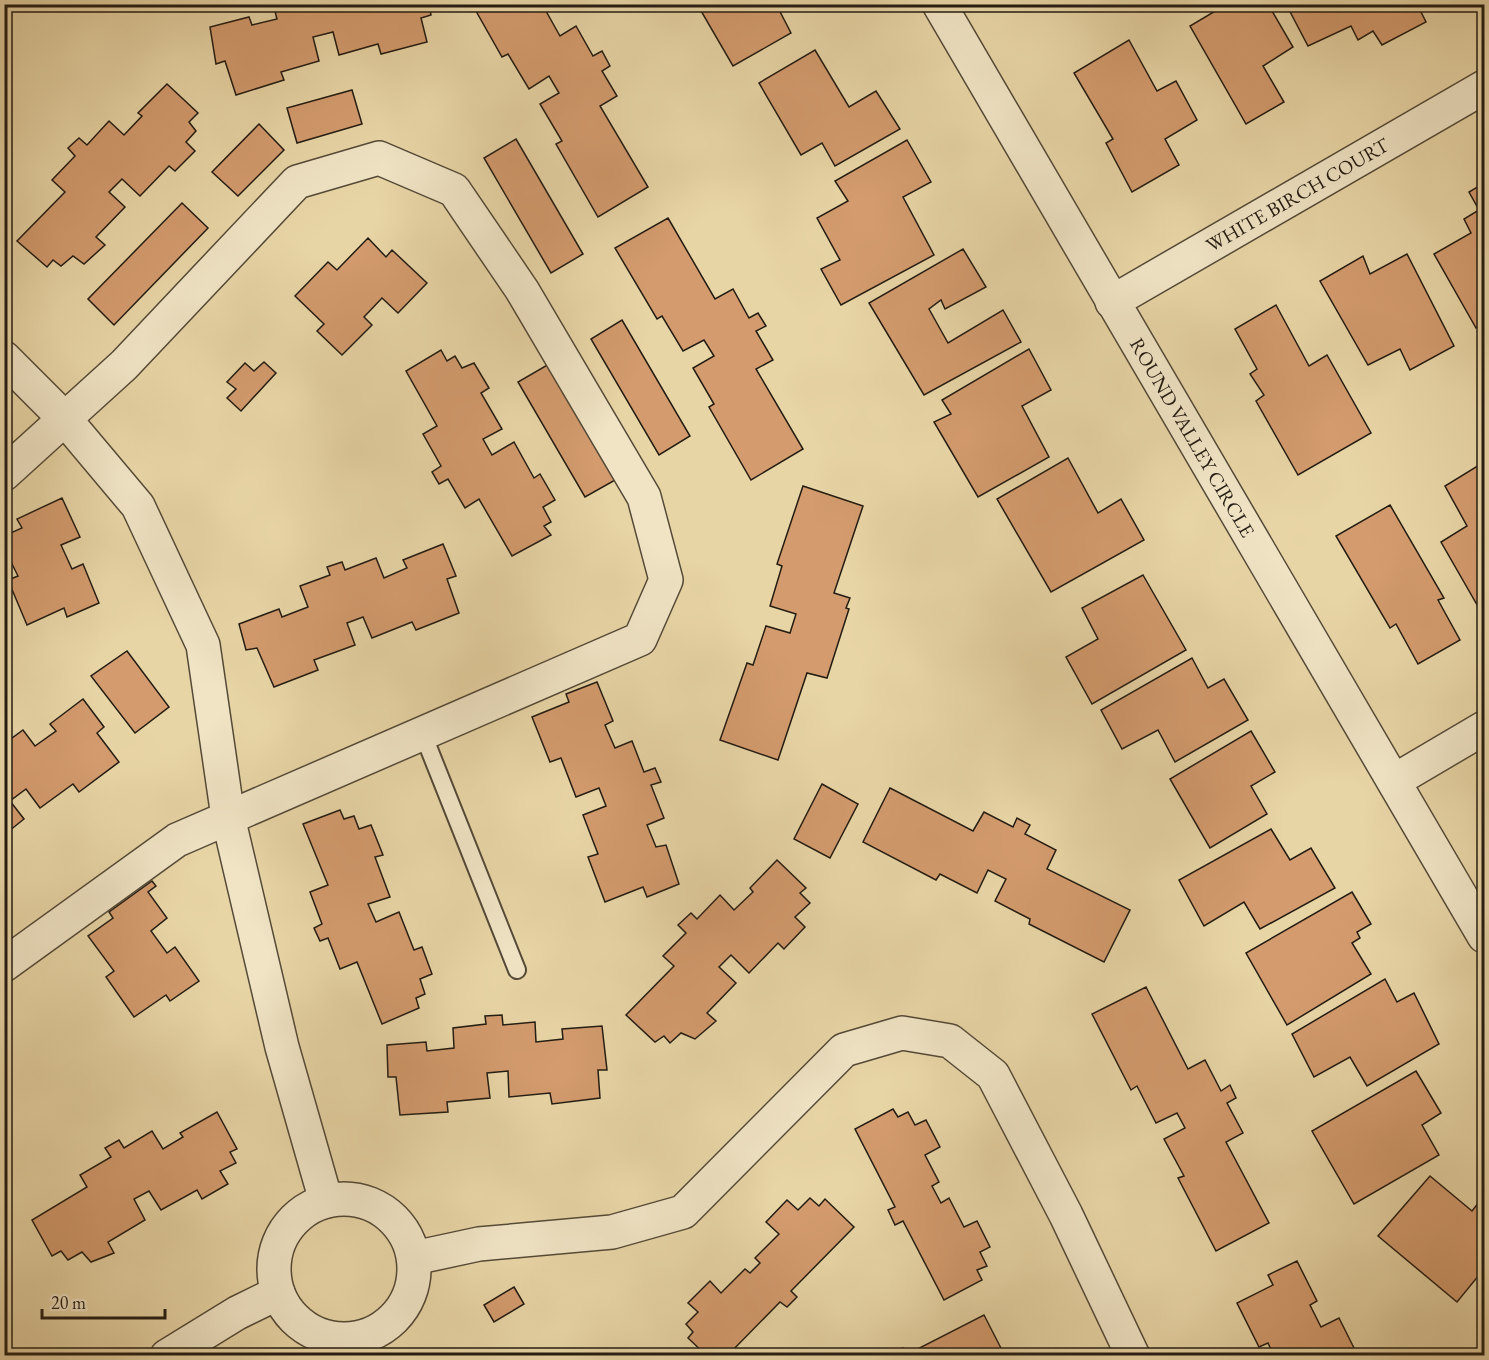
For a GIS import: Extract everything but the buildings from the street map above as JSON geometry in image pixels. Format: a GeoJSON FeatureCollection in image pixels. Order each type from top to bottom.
{"type":"FeatureCollection","features":[{"type":"Feature","properties":{"kind":"street","name":"ROUND VALLEY CIRCLE"},"geometry":{"type":"LineString","coordinates":[[939,4],[1485,936]]}},
{"type":"Feature","properties":{"kind":"street","name":"WHITE BIRCH COURT"},"geometry":{"type":"LineString","coordinates":[[1112,302],[1485,87]]}},
{"type":"Feature","properties":{"kind":"street"},"geometry":{"type":"LineString","coordinates":[[4,474],[124,365],[297,182],[379,158],[454,190],[522,290],[644,497],[666,580],[640,639],[177,840],[4,965]]}},
{"type":"Feature","properties":{"kind":"street"},"geometry":{"type":"LineString","coordinates":[[4,358],[64,418],[138,506],[203,645],[228,817],[282,1047],[326,1201]]}},
{"type":"Feature","properties":{"kind":"street"},"geometry":{"type":"LineString","coordinates":[[1394,782],[1485,728]]}},
{"type":"Feature","properties":{"kind":"street"},"geometry":{"type":"LineString","coordinates":[[414,1258],[479,1244],[612,1232],[683,1212],[844,1050],[902,1033],[950,1041],[993,1075],[1066,1215],[1132,1356]]}},
{"type":"Feature","properties":{"kind":"street"},"geometry":{"type":"LineString","coordinates":[[349,1199],[371,1204],[391,1217],[406,1235],[414,1258],[414,1281],[407,1302],[393,1321],[373,1334],[351,1340],[328,1338],[306,1329],[289,1313],[278,1293],[274,1270],[277,1247],[288,1227],[305,1211],[326,1201],[349,1199]]}},
{"type":"Feature","properties":{"kind":"street"},"geometry":{"type":"LineString","coordinates":[[167,1356],[237,1313],[278,1293]]}},
{"type":"Feature","properties":{"kind":"lane"},"geometry":{"type":"LineString","coordinates":[[423,734],[517,970]]}}]}
